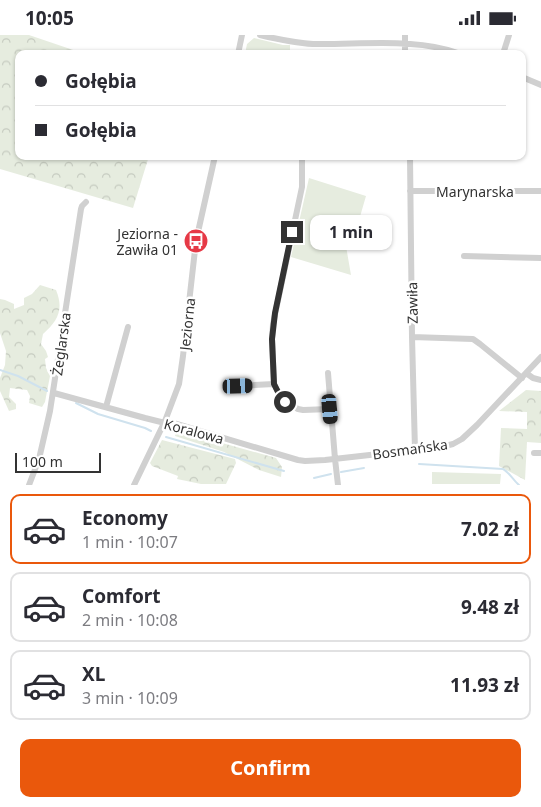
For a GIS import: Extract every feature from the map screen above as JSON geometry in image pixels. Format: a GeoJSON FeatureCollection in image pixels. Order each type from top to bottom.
{"type":"FeatureCollection","features":[{"type":"Feature","properties":{"kind":"street"},"geometry":{"type":"LineString","coordinates":[[239,50],[242,35]]}},
{"type":"Feature","properties":{"kind":"street"},"geometry":{"type":"LineString","coordinates":[[260,35],[309,44],[405,44],[452,50]]}},
{"type":"Feature","properties":{"kind":"street"},"geometry":{"type":"LineString","coordinates":[[405,35],[405,50]]}},
{"type":"Feature","properties":{"kind":"street"},"geometry":{"type":"LineString","coordinates":[[504,50],[509,35]]}},
{"type":"Feature","properties":{"kind":"street"},"geometry":{"type":"LineString","coordinates":[[526,79],[541,85]]}},
{"type":"Feature","properties":{"kind":"street","name":"Jeziorna"},"geometry":{"type":"LineString","coordinates":[[134,485],[165,421],[181,375],[196,241],[214,160]]}},
{"type":"Feature","properties":{"kind":"street"},"geometry":{"type":"LineString","coordinates":[[302,160],[302,187],[273,324],[274,384],[282,397],[293,407],[303,410],[330,409]]}},
{"type":"Feature","properties":{"kind":"street","name":"Zawiła"},"geometry":{"type":"LineString","coordinates":[[410,160],[415,450]]}},
{"type":"Feature","properties":{"kind":"street","name":"Marynarska"},"geometry":{"type":"LineString","coordinates":[[410,191],[541,191]]}},
{"type":"Feature","properties":{"kind":"street","name":"Żeglarska"},"geometry":{"type":"LineString","coordinates":[[29,485],[42,449],[54,393],[81,209],[86,202]]}},
{"type":"Feature","properties":{"kind":"street"},"geometry":{"type":"LineString","coordinates":[[464,256],[541,258]]}},
{"type":"Feature","properties":{"kind":"street"},"geometry":{"type":"LineString","coordinates":[[106,407],[128,327]]}},
{"type":"Feature","properties":{"kind":"street"},"geometry":{"type":"LineString","coordinates":[[412,337],[473,339],[524,375],[541,380]]}},
{"type":"Feature","properties":{"kind":"street","name":"Bosmańska"},"geometry":{"type":"LineString","coordinates":[[335,459],[446,447],[453,444],[462,439],[477,425],[541,357]]}},
{"type":"Feature","properties":{"kind":"street"},"geometry":{"type":"LineString","coordinates":[[328,373],[338,485]]}},
{"type":"Feature","properties":{"kind":"street"},"geometry":{"type":"LineString","coordinates":[[238,386],[274,384]]}},
{"type":"Feature","properties":{"kind":"street","name":"Koralowa"},"geometry":{"type":"LineString","coordinates":[[54,393],[146,418],[165,421],[298,460],[335,459]]}},
{"type":"Feature","properties":{"kind":"green space"},"geometry":{"type":"Polygon","coordinates":[[[0,35],[29,35],[73,50],[15,50],[15,160],[148,160],[133,208],[0,169],[0,35]]]}},
{"type":"Feature","properties":{"kind":"green space"},"geometry":{"type":"Polygon","coordinates":[[[254,38],[290,45],[290,50],[246,50],[247,44],[254,38]]]}},
{"type":"Feature","properties":{"kind":"green space"},"geometry":{"type":"Polygon","coordinates":[[[309,178],[366,196],[357,227],[342,223],[351,275],[291,257],[309,178]]]}},
{"type":"Feature","properties":{"kind":"green space"},"geometry":{"type":"Polygon","coordinates":[[[40,285],[56,290],[59,303],[56,319],[43,334],[41,344],[48,357],[45,359],[46,368],[50,376],[45,402],[42,407],[29,403],[30,396],[27,390],[10,388],[9,397],[16,404],[16,409],[9,411],[0,391],[0,378],[5,365],[6,351],[0,333],[0,299],[14,304],[14,309],[24,305],[24,298],[32,294],[40,285]]]}},
{"type":"Feature","properties":{"kind":"green space"},"geometry":{"type":"Polygon","coordinates":[[[526,390],[541,391],[541,443],[527,442],[525,480],[499,466],[501,428],[527,429],[527,412],[499,411],[526,390]]]}},
{"type":"Feature","properties":{"kind":"green space"},"geometry":{"type":"Polygon","coordinates":[[[176,430],[276,458],[282,467],[281,477],[259,470],[224,452],[175,436],[176,430]]]}},
{"type":"Feature","properties":{"kind":"green space"},"geometry":{"type":"Polygon","coordinates":[[[162,440],[235,459],[236,463],[226,484],[201,484],[177,479],[178,476],[152,466],[150,463],[162,440]]]}},
{"type":"Feature","properties":{"kind":"green space"},"geometry":{"type":"Polygon","coordinates":[[[432,472],[501,474],[500,484],[432,484],[432,472]]]}},
{"type":"Feature","properties":{"kind":"waterway"},"geometry":{"type":"LineString","coordinates":[[0,370],[18,376],[47,391]]}},
{"type":"Feature","properties":{"kind":"waterway"},"geometry":{"type":"LineString","coordinates":[[76,403],[98,414],[151,431]]}},
{"type":"Feature","properties":{"kind":"waterway"},"geometry":{"type":"LineString","coordinates":[[166,437],[284,471]]}},
{"type":"Feature","properties":{"kind":"waterway"},"geometry":{"type":"LineString","coordinates":[[419,464],[503,469],[519,485]]}},
{"type":"Feature","properties":{"kind":"waterway"},"geometry":{"type":"LineString","coordinates":[[341,472],[364,468]]}},
{"type":"Feature","properties":{"kind":"waterway"},"geometry":{"type":"LineString","coordinates":[[314,478],[331,474]]}},
{"type":"Feature","properties":{"kind":"place","name":"Jeziorna - Zawiła 01"},"geometry":{"type":"Point","coordinates":[196,241]}},
{"type":"Feature","properties":{"kind":"route"},"geometry":{"type":"LineString","coordinates":[[285,402],[274,384],[272,339],[275,313],[292,232]]}}]}
